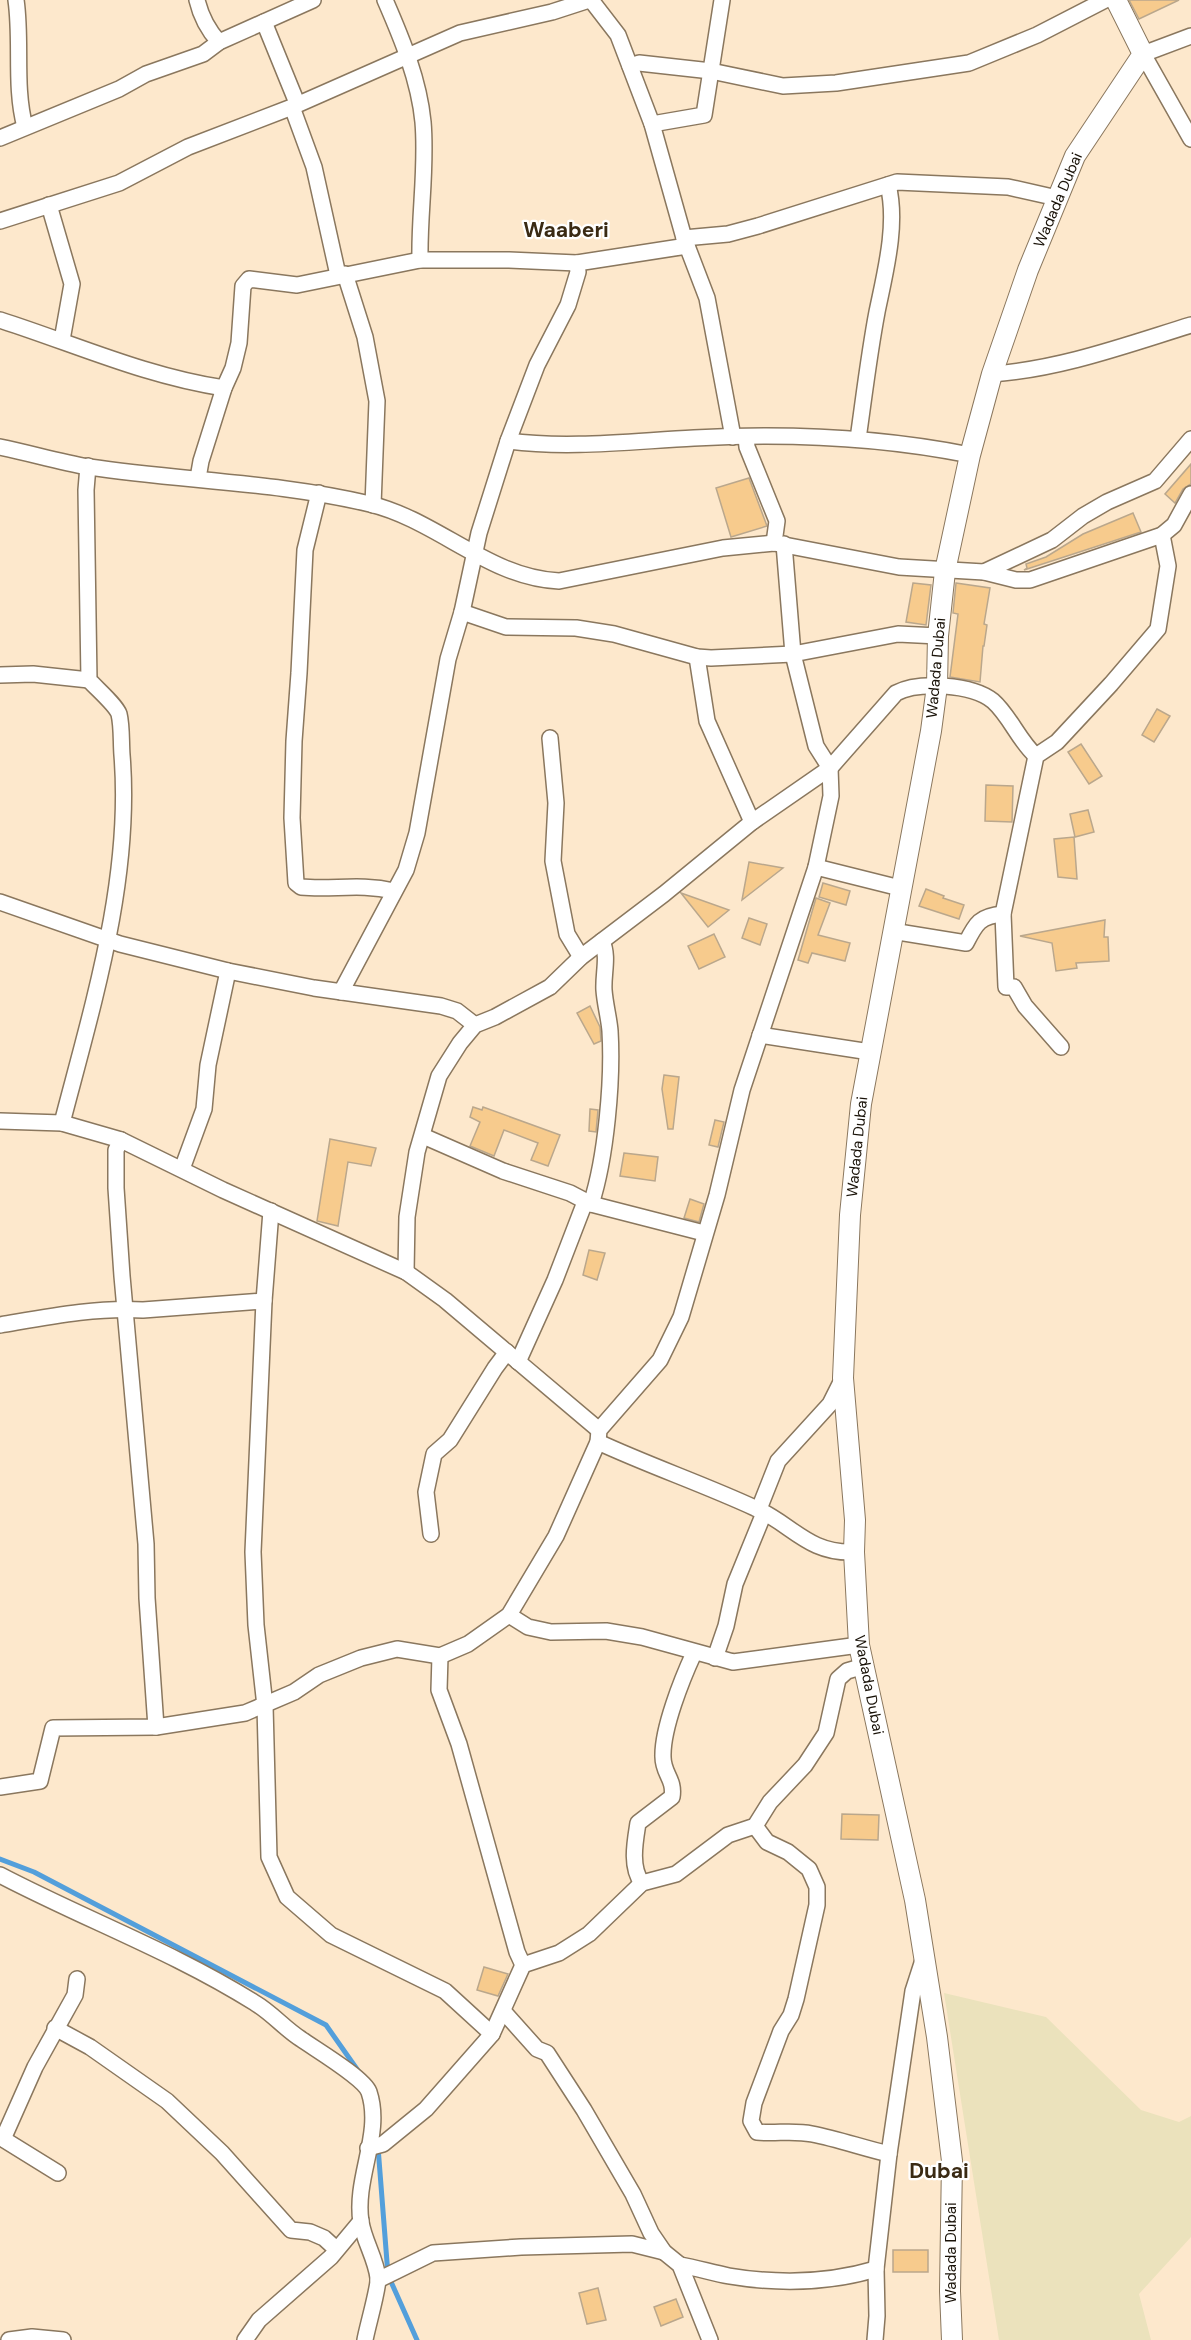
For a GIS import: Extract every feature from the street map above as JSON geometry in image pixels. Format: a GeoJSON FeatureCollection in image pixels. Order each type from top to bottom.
{"type":"FeatureCollection","features":[{"type":"Feature","properties":{"kind":"street"},"geometry":{"type":"LineString","coordinates":[[16,0],[20,26],[20,98],[25,127]]}},
{"type":"Feature","properties":{"kind":"street"},"geometry":{"type":"LineString","coordinates":[[197,0],[201,17],[219,42]]}},
{"type":"Feature","properties":{"kind":"street"},"geometry":{"type":"LineString","coordinates":[[0,138],[118,90],[146,74],[203,54],[219,42],[314,0]]}},
{"type":"Feature","properties":{"kind":"street"},"geometry":{"type":"LineString","coordinates":[[385,0],[407,55],[420,103],[423,125],[420,260]]}},
{"type":"Feature","properties":{"kind":"street"},"geometry":{"type":"LineString","coordinates":[[0,221],[119,183],[188,147],[295,105],[460,33],[552,12],[590,0],[618,35],[652,124],[685,242],[707,298],[739,437],[747,447],[777,521],[793,654],[816,746],[830,768],[831,796],[816,867],[742,1090],[717,1195],[681,1317],[660,1360],[598,1436],[556,1536],[509,1615],[468,1644],[440,1656],[397,1649],[361,1658],[319,1675],[294,1692],[245,1713],[156,1727],[53,1728],[40,1781],[0,1787]]}},
{"type":"Feature","properties":{"kind":"street"},"geometry":{"type":"LineString","coordinates":[[652,124],[704,115],[722,0]]}},
{"type":"Feature","properties":{"kind":"street"},"geometry":{"type":"LineString","coordinates":[[630,66],[639,63],[711,71],[783,86],[836,83],[969,63],[1037,35],[1105,0]]}},
{"type":"Feature","properties":{"kind":"street"},"geometry":{"type":"LineString","coordinates":[[1116,0],[1143,54],[1191,139]]}},
{"type":"Feature","properties":{"kind":"street"},"geometry":{"type":"LineString","coordinates":[[264,22],[295,105],[314,167],[341,275],[365,337],[377,401],[373,504]]}},
{"type":"Feature","properties":{"kind":"street"},"geometry":{"type":"LineString","coordinates":[[1143,54],[1191,36]]}},
{"type":"Feature","properties":{"kind":"street","name":"Wadada Dubai"},"geometry":{"type":"LineString","coordinates":[[952,2340],[950,2291],[952,2162],[937,2037],[915,1900],[859,1645],[854,1500],[843,1378],[850,1215],[861,1104],[931,731],[937,686],[938,636],[945,571],[970,455],[992,374],[1028,270],[1075,156],[1143,54]]}},
{"type":"Feature","properties":{"kind":"street"},"geometry":{"type":"LineString","coordinates":[[198,478],[201,461],[224,388],[233,368],[239,343],[243,286],[249,279],[297,285],[420,260],[577,263],[728,234],[888,185],[907,182],[1008,187],[1057,198]]}},
{"type":"Feature","properties":{"kind":"street"},"geometry":{"type":"LineString","coordinates":[[858,439],[872,342],[886,274],[891,218],[888,185]]}},
{"type":"Feature","properties":{"kind":"street"},"geometry":{"type":"LineString","coordinates":[[49,205],[72,284],[62,340]]}},
{"type":"Feature","properties":{"kind":"street"},"geometry":{"type":"LineString","coordinates":[[341,992],[406,870],[417,833],[448,659],[462,612],[479,533],[508,441],[537,365],[568,305],[578,272],[577,263]]}},
{"type":"Feature","properties":{"kind":"street"},"geometry":{"type":"LineString","coordinates":[[0,320],[62,340],[126,365],[224,388]]}},
{"type":"Feature","properties":{"kind":"street"},"geometry":{"type":"LineString","coordinates":[[992,374],[1025,372],[1082,359],[1191,325]]}},
{"type":"Feature","properties":{"kind":"street"},"geometry":{"type":"LineString","coordinates":[[508,441],[582,444],[739,437],[858,439],[941,449],[970,455]]}},
{"type":"Feature","properties":{"kind":"street"},"geometry":{"type":"LineString","coordinates":[[984,573],[1053,540],[1083,516],[1107,502],[1155,481],[1191,439]]}},
{"type":"Feature","properties":{"kind":"street"},"geometry":{"type":"LineString","coordinates":[[0,447],[88,466],[319,493],[373,504],[432,528],[476,555],[539,580],[559,581],[723,548],[779,544],[899,567],[984,573],[1016,580],[1030,580],[1162,535],[1174,525],[1191,494]]}},
{"type":"Feature","properties":{"kind":"street"},"geometry":{"type":"LineString","coordinates":[[88,466],[86,490],[89,680]]}},
{"type":"Feature","properties":{"kind":"street"},"geometry":{"type":"LineString","coordinates":[[319,493],[304,549],[293,752],[292,818],[296,883],[301,887],[347,885],[394,891]]}},
{"type":"Feature","properties":{"kind":"street"},"geometry":{"type":"LineString","coordinates":[[1061,1047],[1024,1006],[1014,987],[1006,987],[1003,914],[1036,756],[1057,742],[1158,629],[1168,566],[1162,535]]}},
{"type":"Feature","properties":{"kind":"street"},"geometry":{"type":"LineString","coordinates":[[462,612],[506,627],[576,628],[623,636],[696,657],[741,658],[793,654],[898,634],[938,636]]}},
{"type":"Feature","properties":{"kind":"street"},"geometry":{"type":"LineString","coordinates":[[696,657],[706,721],[752,822]]}},
{"type":"Feature","properties":{"kind":"street"},"geometry":{"type":"LineString","coordinates":[[0,675],[33,674],[89,680],[119,712],[124,774],[119,865],[108,939],[62,1123]]}},
{"type":"Feature","properties":{"kind":"street"},"geometry":{"type":"LineString","coordinates":[[406,1272],[407,1217],[417,1152],[439,1076],[460,1043],[475,1025],[495,1017],[550,987],[581,957],[752,822],[830,768],[896,693],[906,687],[937,686],[976,692],[993,702],[1036,756]]}},
{"type":"Feature","properties":{"kind":"street"},"geometry":{"type":"LineString","coordinates":[[550,738],[556,803],[553,861],[567,934],[581,957]]}},
{"type":"Feature","properties":{"kind":"street"},"geometry":{"type":"LineString","coordinates":[[816,867],[900,888]]}},
{"type":"Feature","properties":{"kind":"street"},"geometry":{"type":"LineString","coordinates":[[0,902],[108,939],[228,971],[341,992],[441,1006],[458,1011],[475,1025]]}},
{"type":"Feature","properties":{"kind":"street"},"geometry":{"type":"LineString","coordinates":[[892,931],[966,943],[980,921],[987,915],[1003,914]]}},
{"type":"Feature","properties":{"kind":"street"},"geometry":{"type":"LineString","coordinates":[[431,1534],[426,1492],[434,1454],[450,1440],[495,1368],[513,1357],[555,1280],[588,1203],[600,1164],[609,1102],[610,1031],[604,987],[606,951],[602,941]]}},
{"type":"Feature","properties":{"kind":"street"},"geometry":{"type":"LineString","coordinates":[[182,1169],[204,1109],[208,1065],[228,971]]}},
{"type":"Feature","properties":{"kind":"street"},"geometry":{"type":"LineString","coordinates":[[760,1035],[870,1052]]}},
{"type":"Feature","properties":{"kind":"street"},"geometry":{"type":"LineString","coordinates":[[0,1121],[62,1123],[120,1140],[406,1272],[445,1300],[513,1357],[598,1436],[652,1467],[709,1487],[761,1511],[809,1543],[842,1552],[854,1552]]}},
{"type":"Feature","properties":{"kind":"street"},"geometry":{"type":"LineString","coordinates":[[423,1136],[503,1171],[570,1193],[588,1203],[704,1233]]}},
{"type":"Feature","properties":{"kind":"street"},"geometry":{"type":"LineString","coordinates":[[120,1140],[116,1150],[116,1188],[124,1309],[146,1544],[147,1598],[156,1727]]}},
{"type":"Feature","properties":{"kind":"street"},"geometry":{"type":"LineString","coordinates":[[271,1210],[264,1301],[253,1552],[256,1625],[265,1706],[269,1857],[287,1897],[331,1935],[445,1991],[492,2034]]}},
{"type":"Feature","properties":{"kind":"street"},"geometry":{"type":"LineString","coordinates":[[0,1325],[52,1316],[124,1309],[143,1310],[264,1301]]}},
{"type":"Feature","properties":{"kind":"street"},"geometry":{"type":"LineString","coordinates":[[715,1658],[726,1626],[735,1584],[778,1461],[830,1404],[843,1378]]}},
{"type":"Feature","properties":{"kind":"street"},"geometry":{"type":"LineString","coordinates":[[509,1615],[528,1627],[551,1632],[606,1631],[642,1637],[733,1662],[859,1645]]}},
{"type":"Feature","properties":{"kind":"street"},"geometry":{"type":"LineString","coordinates":[[642,1883],[637,1876],[635,1862],[638,1823],[672,1797],[674,1786],[663,1765],[664,1738],[694,1653]]}},
{"type":"Feature","properties":{"kind":"street"},"geometry":{"type":"LineString","coordinates":[[440,1656],[439,1690],[459,1744],[517,1952],[523,1965]]}},
{"type":"Feature","properties":{"kind":"street"},"geometry":{"type":"LineString","coordinates":[[369,2148],[383,2144],[426,2109],[492,2034],[523,1965],[559,1953],[589,1934],[642,1883],[676,1874],[728,1835],[755,1826],[770,1802],[806,1765],[826,1733],[838,1679],[847,1671],[864,1666]]}},
{"type":"Feature","properties":{"kind":"street"},"geometry":{"type":"LineString","coordinates":[[755,1826],[767,1842],[788,1852],[809,1869],[817,1887],[818,1905],[796,1999],[791,2015],[781,2031],[754,2103],[751,2121],[757,2132],[788,2131],[812,2134],[889,2154]]}},
{"type":"Feature","properties":{"kind":"street"},"geometry":{"type":"LineString","coordinates":[[0,1875],[57,1905],[120,1931],[210,1976],[257,2004],[298,2037],[336,2062],[368,2090],[374,2119],[363,2176],[361,2221],[378,2280],[364,2340]]}},
{"type":"Feature","properties":{"kind":"street"},"geometry":{"type":"LineString","coordinates":[[875,2340],[876,2269],[889,2154],[914,1991],[924,1956]]}},
{"type":"Feature","properties":{"kind":"street"},"geometry":{"type":"LineString","coordinates":[[58,2173],[1,2139],[55,2028],[75,1995],[77,1979]]}},
{"type":"Feature","properties":{"kind":"street"},"geometry":{"type":"LineString","coordinates":[[503,2011],[537,2049],[547,2053],[599,2135],[633,2194],[651,2233],[664,2252],[680,2265],[729,2276],[774,2281],[854,2276],[876,2269]]}},
{"type":"Feature","properties":{"kind":"street"},"geometry":{"type":"LineString","coordinates":[[55,2028],[90,2047],[167,2101],[222,2153],[291,2230],[310,2232],[324,2238],[336,2249]]}},
{"type":"Feature","properties":{"kind":"street"},"geometry":{"type":"LineString","coordinates":[[245,2340],[259,2320],[331,2257],[361,2221]]}},
{"type":"Feature","properties":{"kind":"street"},"geometry":{"type":"LineString","coordinates":[[378,2280],[433,2253],[521,2247],[632,2244],[664,2252]]}},
{"type":"Feature","properties":{"kind":"street"},"geometry":{"type":"LineString","coordinates":[[680,2265],[710,2340]]}},
{"type":"Feature","properties":{"kind":"street"},"geometry":{"type":"LineString","coordinates":[[9,2340],[32,2337],[63,2340]]}},
{"type":"Feature","properties":{"kind":"sand"},"geometry":{"type":"Polygon","coordinates":[[[944,1993],[1046,2017],[1141,2110],[1179,2122],[1191,2116],[1191,2237],[1139,2294],[1151,2340],[999,2340],[944,1993]]]}},
{"type":"Feature","properties":{"kind":"building"},"geometry":{"type":"Polygon","coordinates":[[[1129,0],[1179,0],[1139,19],[1129,0]]]}},
{"type":"Feature","properties":{"kind":"building"},"geometry":{"type":"Polygon","coordinates":[[[1191,464],[1191,484],[1183,489],[1175,503],[1165,494],[1191,464]]]}},
{"type":"Feature","properties":{"kind":"building"},"geometry":{"type":"Polygon","coordinates":[[[749,478],[767,526],[731,537],[716,488],[749,478]]]}},
{"type":"Feature","properties":{"kind":"building"},"geometry":{"type":"Polygon","coordinates":[[[1133,513],[1141,532],[1024,570],[1027,568],[1026,564],[1046,557],[1083,534],[1133,513]]]}},
{"type":"Feature","properties":{"kind":"building"},"geometry":{"type":"Polygon","coordinates":[[[913,583],[931,585],[926,625],[906,622],[913,583]]]}},
{"type":"Feature","properties":{"kind":"building"},"geometry":{"type":"Polygon","coordinates":[[[956,583],[990,588],[984,624],[987,625],[980,682],[950,677],[958,614],[953,613],[956,583]]]}},
{"type":"Feature","properties":{"kind":"building"},"geometry":{"type":"Polygon","coordinates":[[[1157,709],[1170,716],[1154,742],[1142,735],[1157,709]]]}},
{"type":"Feature","properties":{"kind":"building"},"geometry":{"type":"Polygon","coordinates":[[[1081,744],[1102,776],[1089,784],[1068,752],[1081,744]]]}},
{"type":"Feature","properties":{"kind":"building"},"geometry":{"type":"Polygon","coordinates":[[[986,785],[1013,786],[1012,822],[985,821],[986,785]]]}},
{"type":"Feature","properties":{"kind":"building"},"geometry":{"type":"Polygon","coordinates":[[[1088,810],[1094,832],[1075,837],[1070,814],[1088,810]]]}},
{"type":"Feature","properties":{"kind":"building"},"geometry":{"type":"Polygon","coordinates":[[[1074,837],[1077,879],[1058,877],[1054,839],[1074,837]]]}},
{"type":"Feature","properties":{"kind":"building"},"geometry":{"type":"Polygon","coordinates":[[[749,862],[783,868],[742,900],[749,862]]]}},
{"type":"Feature","properties":{"kind":"building"},"geometry":{"type":"Polygon","coordinates":[[[823,883],[850,891],[846,905],[819,897],[823,883]]]}},
{"type":"Feature","properties":{"kind":"building"},"geometry":{"type":"Polygon","coordinates":[[[926,889],[964,905],[959,919],[919,906],[926,889]]]}},
{"type":"Feature","properties":{"kind":"building"},"geometry":{"type":"Polygon","coordinates":[[[681,893],[729,910],[708,927],[681,893]]]}},
{"type":"Feature","properties":{"kind":"building"},"geometry":{"type":"Polygon","coordinates":[[[816,898],[830,903],[818,935],[850,943],[845,961],[812,953],[808,963],[798,960],[816,898]]]}},
{"type":"Feature","properties":{"kind":"building"},"geometry":{"type":"Polygon","coordinates":[[[749,918],[767,924],[760,945],[742,938],[749,918]]]}},
{"type":"Feature","properties":{"kind":"building"},"geometry":{"type":"Polygon","coordinates":[[[1105,920],[1104,937],[1108,937],[1109,961],[1076,963],[1077,968],[1056,971],[1052,943],[1020,936],[1105,920]]]}},
{"type":"Feature","properties":{"kind":"building"},"geometry":{"type":"Polygon","coordinates":[[[714,934],[725,957],[699,969],[688,946],[714,934]]]}},
{"type":"Feature","properties":{"kind":"building"},"geometry":{"type":"Polygon","coordinates":[[[590,1006],[600,1027],[601,1041],[594,1044],[577,1013],[590,1006]]]}},
{"type":"Feature","properties":{"kind":"building"},"geometry":{"type":"Polygon","coordinates":[[[664,1075],[679,1077],[673,1129],[668,1129],[662,1089],[664,1075]]]}},
{"type":"Feature","properties":{"kind":"building"},"geometry":{"type":"Polygon","coordinates":[[[473,1107],[482,1110],[483,1107],[560,1135],[548,1166],[531,1160],[538,1143],[504,1130],[494,1156],[470,1146],[480,1122],[470,1117],[473,1107]]]}},
{"type":"Feature","properties":{"kind":"building"},"geometry":{"type":"Polygon","coordinates":[[[590,1109],[598,1110],[596,1132],[589,1131],[590,1109]]]}},
{"type":"Feature","properties":{"kind":"building"},"geometry":{"type":"Polygon","coordinates":[[[715,1120],[724,1122],[718,1147],[709,1145],[715,1120]]]}},
{"type":"Feature","properties":{"kind":"building"},"geometry":{"type":"Polygon","coordinates":[[[330,1139],[376,1148],[371,1166],[348,1162],[338,1226],[317,1221],[330,1139]]]}},
{"type":"Feature","properties":{"kind":"building"},"geometry":{"type":"Polygon","coordinates":[[[624,1153],[658,1157],[655,1181],[620,1176],[624,1153]]]}},
{"type":"Feature","properties":{"kind":"building"},"geometry":{"type":"Polygon","coordinates":[[[690,1199],[704,1204],[699,1222],[684,1218],[690,1199]]]}},
{"type":"Feature","properties":{"kind":"building"},"geometry":{"type":"Polygon","coordinates":[[[589,1250],[605,1253],[597,1280],[583,1275],[589,1250]]]}},
{"type":"Feature","properties":{"kind":"building"},"geometry":{"type":"Polygon","coordinates":[[[842,1814],[879,1815],[878,1840],[841,1839],[842,1814]]]}},
{"type":"Feature","properties":{"kind":"building"},"geometry":{"type":"Polygon","coordinates":[[[484,1967],[508,1974],[498,1996],[477,1990],[484,1967]]]}},
{"type":"Feature","properties":{"kind":"building"},"geometry":{"type":"Polygon","coordinates":[[[893,2250],[928,2250],[928,2272],[893,2272],[893,2250]]]}},
{"type":"Feature","properties":{"kind":"building"},"geometry":{"type":"Polygon","coordinates":[[[598,2288],[606,2320],[587,2324],[579,2293],[598,2288]]]}},
{"type":"Feature","properties":{"kind":"building"},"geometry":{"type":"Polygon","coordinates":[[[676,2299],[683,2317],[661,2326],[654,2307],[676,2299]]]}},
{"type":"Feature","properties":{"kind":"waterway"},"geometry":{"type":"LineString","coordinates":[[0,1859],[34,1872],[326,2025],[359,2072]]}},
{"type":"Feature","properties":{"kind":"waterway"},"geometry":{"type":"LineString","coordinates":[[378,2147],[388,2275],[417,2340]]}},
{"type":"Feature","properties":{"kind":"district","name":"Waaberi"},"geometry":{"type":"Point","coordinates":[566,230]}},
{"type":"Feature","properties":{"kind":"district","name":"Dubai"},"geometry":{"type":"Point","coordinates":[939,2171]}}]}
